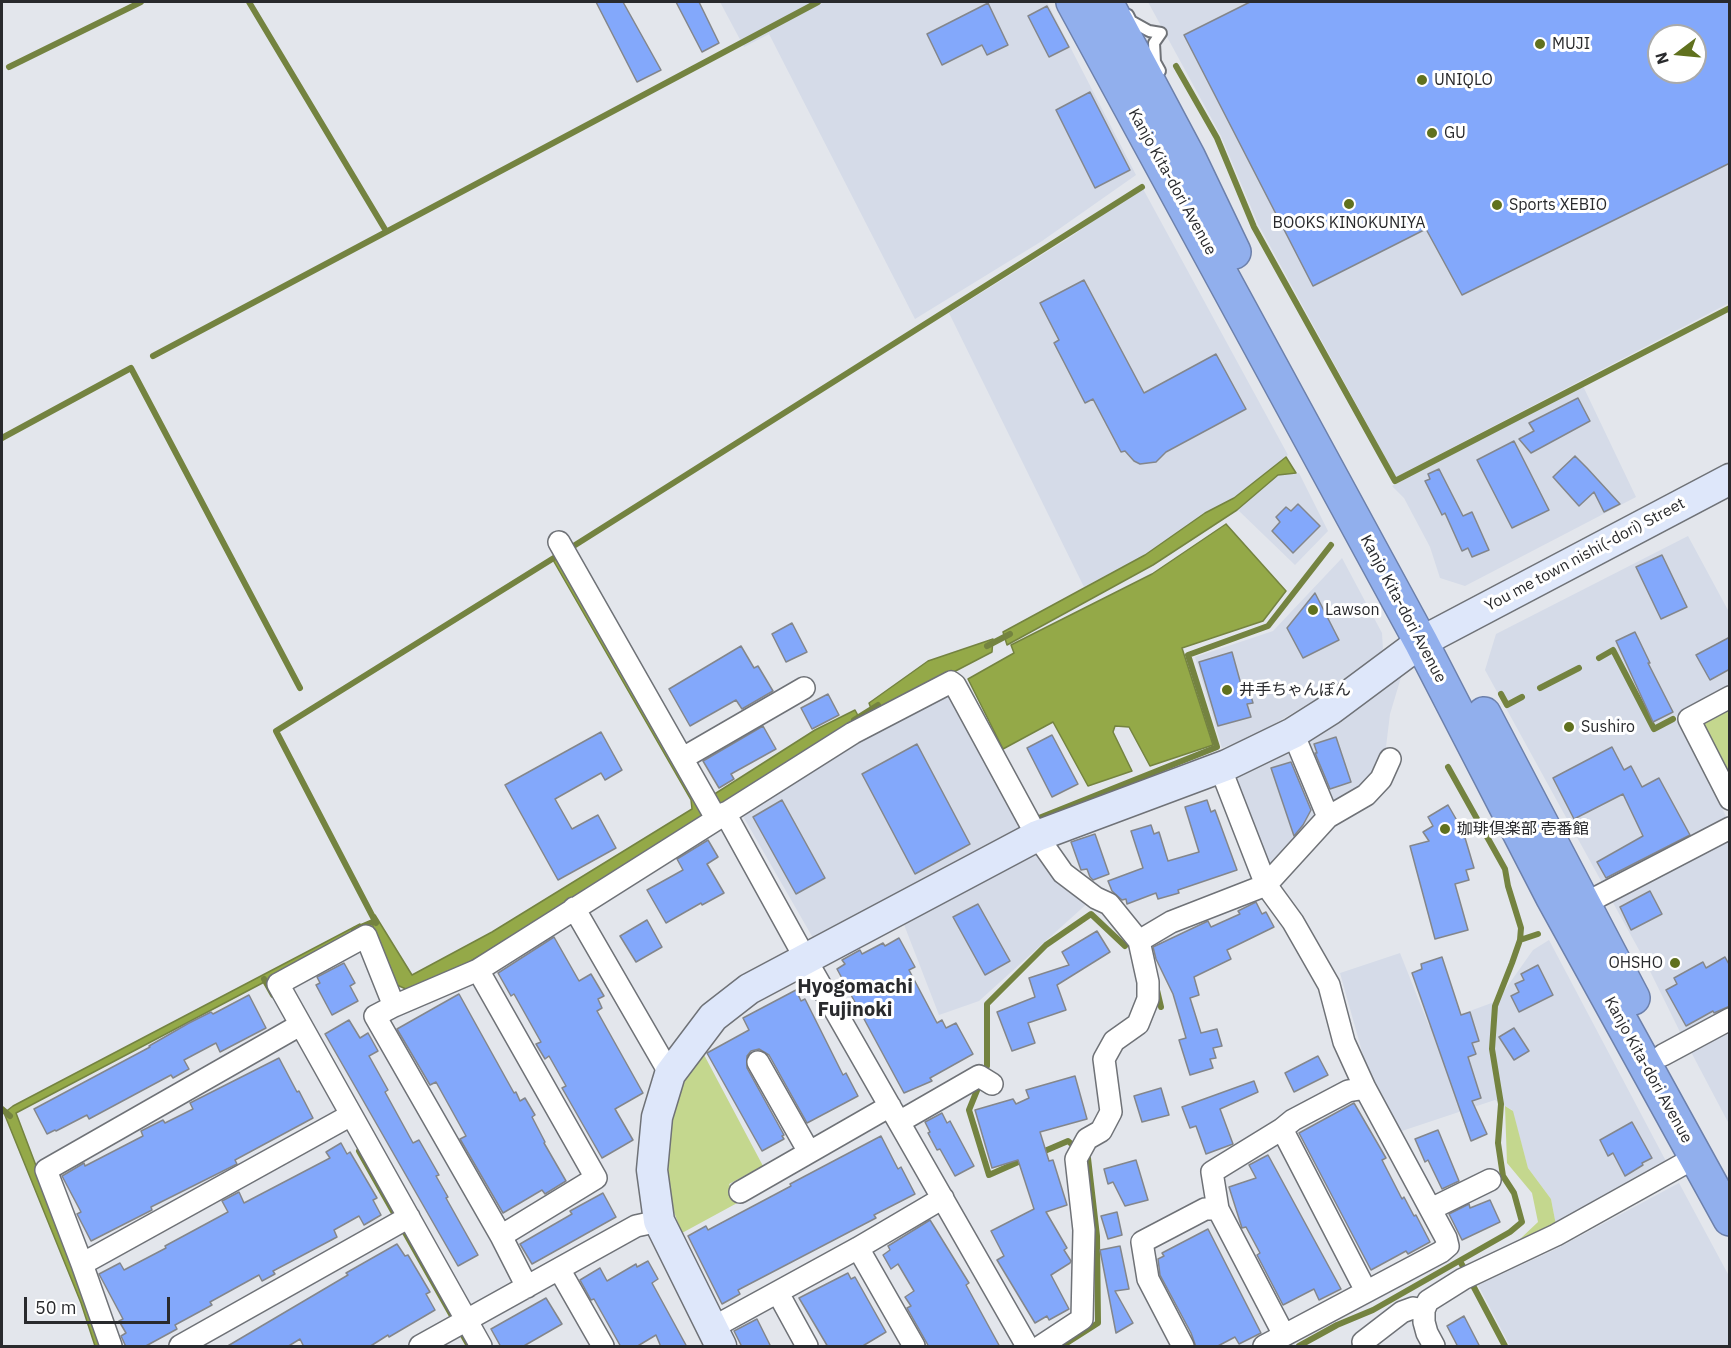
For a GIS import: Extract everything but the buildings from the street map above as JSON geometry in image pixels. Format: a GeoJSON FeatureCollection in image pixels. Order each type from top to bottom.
{"type":"FeatureCollection","features":[{"type":"Feature","properties":{"kind":"highway","name":"Kanjo Kita-dori Avenue"},"geometry":{"type":"LineString","coordinates":[[1072,2],[1584,904],[1663,1055],[1730,1176]]}},
{"type":"Feature","properties":{"kind":"highway","name":"Kanjo Kita-dori Avenue"},"geometry":{"type":"LineString","coordinates":[[1106,2],[1190,158],[1225,235],[1431,637],[1552,896],[1730,1219]]}},
{"type":"Feature","properties":{"kind":"street","name":"You me town nishi(-dori) Street"},"geometry":{"type":"LineString","coordinates":[[670,1074],[713,1017],[749,989],[1037,837],[1220,767],[1293,733],[1331,709],[1431,637],[1730,479]]}},
{"type":"Feature","properties":{"kind":"street"},"geometry":{"type":"LineString","coordinates":[[559,542],[705,797],[721,816],[805,958],[1027,1347]]}},
{"type":"Feature","properties":{"kind":"street"},"geometry":{"type":"LineString","coordinates":[[527,1287],[501,1236],[375,1016],[478,970],[853,734],[951,682],[955,685],[1037,837],[1063,873],[1096,898],[1109,904],[1139,941],[1148,982],[1148,999],[1138,1024],[1114,1041],[1104,1059],[1111,1112],[1101,1131],[1087,1139],[1076,1159],[1084,1230],[1082,1319],[1041,1347]]}},
{"type":"Feature","properties":{"kind":"street"},"geometry":{"type":"LineString","coordinates":[[683,758],[804,688]]}},
{"type":"Feature","properties":{"kind":"street"},"geometry":{"type":"LineString","coordinates":[[1730,697],[1689,719],[1730,798]]}},
{"type":"Feature","properties":{"kind":"street"},"geometry":{"type":"LineString","coordinates":[[1293,733],[1328,817]]}},
{"type":"Feature","properties":{"kind":"street"},"geometry":{"type":"LineString","coordinates":[[1139,941],[1171,922],[1266,885],[1328,817],[1366,795],[1381,779],[1390,759]]}},
{"type":"Feature","properties":{"kind":"street"},"geometry":{"type":"LineString","coordinates":[[1220,767],[1266,885],[1293,922],[1329,985],[1344,1042],[1365,1088],[1431,1209],[1448,1246],[1441,1252],[1264,1347]]}},
{"type":"Feature","properties":{"kind":"street"},"geometry":{"type":"LineString","coordinates":[[1584,904],[1730,828]]}},
{"type":"Feature","properties":{"kind":"street"},"geometry":{"type":"LineString","coordinates":[[574,908],[670,1074],[657,1117],[652,1170],[659,1221],[717,1337],[778,1293],[943,1198]]}},
{"type":"Feature","properties":{"kind":"street"},"geometry":{"type":"LineString","coordinates":[[394,1006],[366,936],[278,984],[294,1029],[461,1324],[481,1347]]}},
{"type":"Feature","properties":{"kind":"street"},"geometry":{"type":"LineString","coordinates":[[478,970],[596,1178],[501,1236]]}},
{"type":"Feature","properties":{"kind":"street"},"geometry":{"type":"LineString","coordinates":[[1663,1055],[1730,1019]]}},
{"type":"Feature","properties":{"kind":"street"},"geometry":{"type":"LineString","coordinates":[[111,1347],[46,1170],[294,1029]]}},
{"type":"Feature","properties":{"kind":"street"},"geometry":{"type":"LineString","coordinates":[[758,1062],[809,1152]]}},
{"type":"Feature","properties":{"kind":"street"},"geometry":{"type":"LineString","coordinates":[[740,1192],[809,1152],[895,1114],[985,1080]]}},
{"type":"Feature","properties":{"kind":"street"},"geometry":{"type":"LineString","coordinates":[[1284,1335],[1218,1209],[1212,1172],[1242,1156],[1293,1120],[1348,1091],[1365,1088]]}},
{"type":"Feature","properties":{"kind":"street"},"geometry":{"type":"LineString","coordinates":[[82,1264],[345,1119]]}},
{"type":"Feature","properties":{"kind":"street"},"geometry":{"type":"LineString","coordinates":[[1282,1129],[1366,1291]]}},
{"type":"Feature","properties":{"kind":"street"},"geometry":{"type":"LineString","coordinates":[[1434,1347],[1427,1333],[1424,1310],[1428,1301],[1468,1276],[1556,1235],[1696,1157]]}},
{"type":"Feature","properties":{"kind":"street"},"geometry":{"type":"LineString","coordinates":[[1431,1209],[1490,1180]]}},
{"type":"Feature","properties":{"kind":"street"},"geometry":{"type":"LineString","coordinates":[[1183,1347],[1148,1279],[1142,1242],[1205,1209],[1218,1209]]}},
{"type":"Feature","properties":{"kind":"street"},"geometry":{"type":"LineString","coordinates":[[180,1347],[403,1221]]}},
{"type":"Feature","properties":{"kind":"street"},"geometry":{"type":"LineString","coordinates":[[420,1347],[636,1226],[659,1221]]}},
{"type":"Feature","properties":{"kind":"street"},"geometry":{"type":"LineString","coordinates":[[858,1248],[914,1347]]}},
{"type":"Feature","properties":{"kind":"street"},"geometry":{"type":"LineString","coordinates":[[559,1269],[603,1347]]}},
{"type":"Feature","properties":{"kind":"street"},"geometry":{"type":"LineString","coordinates":[[778,1293],[807,1347]]}},
{"type":"Feature","properties":{"kind":"street"},"geometry":{"type":"LineString","coordinates":[[1363,1342],[1402,1311],[1413,1308],[1424,1310]]}},
{"type":"Feature","properties":{"kind":"lane"},"geometry":{"type":"LineString","coordinates":[[1120,2],[1131,21],[1149,31],[1161,33],[1155,43],[1155,62],[1166,83]]}},
{"type":"Feature","properties":{"kind":"lane"},"geometry":{"type":"LineString","coordinates":[[1211,179],[1225,235]]}},
{"type":"Feature","properties":{"kind":"shaded area"},"geometry":{"type":"Polygon","coordinates":[[[720,2],[1047,2],[1136,175],[1042,241],[915,319],[769,34],[744,47],[720,2]]]}},
{"type":"Feature","properties":{"kind":"shaded area"},"geometry":{"type":"Polygon","coordinates":[[[1148,2],[1729,2],[1729,303],[1396,477],[1258,224],[1221,136],[1148,2]]]}},
{"type":"Feature","properties":{"kind":"shaded area"},"geometry":{"type":"Polygon","coordinates":[[[1142,187],[1288,455],[1234,498],[1205,513],[1145,555],[1084,587],[949,313],[1069,238],[1142,187]]]}},
{"type":"Feature","properties":{"kind":"shaded area"},"geometry":{"type":"Polygon","coordinates":[[[1583,386],[1636,497],[1465,586],[1440,578],[1430,547],[1404,498],[1392,486],[1583,386]]]}},
{"type":"Feature","properties":{"kind":"shaded area"},"geometry":{"type":"Polygon","coordinates":[[[1286,457],[1296,473],[1278,475],[1237,510],[1153,565],[1007,645],[1003,632],[1145,555],[1205,513],[1234,498],[1286,457]]]}},
{"type":"Feature","properties":{"kind":"shaded area"},"geometry":{"type":"Polygon","coordinates":[[[1299,473],[1328,531],[1295,565],[1238,510],[1278,475],[1299,473]]]}},
{"type":"Feature","properties":{"kind":"shaded area"},"geometry":{"type":"Polygon","coordinates":[[[1226,524],[1286,591],[1263,621],[1182,648],[1213,745],[1150,766],[1129,727],[1115,726],[1113,732],[1132,771],[1088,786],[1053,722],[1003,749],[968,679],[1014,653],[1011,645],[1152,574],[1226,524]]]}},
{"type":"Feature","properties":{"kind":"shaded area"},"geometry":{"type":"Polygon","coordinates":[[[1688,536],[1729,612],[1729,688],[1675,717],[1729,822],[1729,1012],[1683,1038],[1644,959],[1485,670],[1496,634],[1688,536]]]}},
{"type":"Feature","properties":{"kind":"shaded area"},"geometry":{"type":"Polygon","coordinates":[[[557,556],[706,818],[466,964],[408,990],[397,985],[373,927],[372,918],[375,915],[412,975],[492,932],[692,809],[691,800],[553,560],[557,556]]]}},
{"type":"Feature","properties":{"kind":"shaded area"},"geometry":{"type":"Polygon","coordinates":[[[1342,558],[1382,633],[1383,650],[1368,664],[1315,700],[1250,738],[1222,748],[1195,657],[1273,631],[1342,558]]]}},
{"type":"Feature","properties":{"kind":"shaded area"},"geometry":{"type":"Polygon","coordinates":[[[993,639],[992,652],[873,714],[869,703],[928,661],[993,639]]]}},
{"type":"Feature","properties":{"kind":"shaded area"},"geometry":{"type":"Polygon","coordinates":[[[1402,674],[1390,714],[1385,755],[1376,775],[1277,865],[1264,869],[1231,775],[1402,674]]]}},
{"type":"Feature","properties":{"kind":"shaded area"},"geometry":{"type":"Polygon","coordinates":[[[949,690],[1021,827],[813,938],[740,811],[949,690]]]}},
{"type":"Feature","properties":{"kind":"shaded area"},"geometry":{"type":"Polygon","coordinates":[[[1729,707],[1729,778],[1700,722],[1729,707]]]}},
{"type":"Feature","properties":{"kind":"shaded area"},"geometry":{"type":"Polygon","coordinates":[[[855,710],[862,723],[721,809],[713,795],[815,730],[855,710]]]}},
{"type":"Feature","properties":{"kind":"shaded area"},"geometry":{"type":"Polygon","coordinates":[[[1040,850],[1090,901],[979,1001],[939,1015],[903,922],[1040,850]]]}},
{"type":"Feature","properties":{"kind":"shaded area"},"geometry":{"type":"Polygon","coordinates":[[[360,924],[363,930],[16,1113],[87,1300],[102,1346],[95,1346],[81,1303],[4,1113],[13,1106],[360,924]]]}},
{"type":"Feature","properties":{"kind":"shaded area"},"geometry":{"type":"Polygon","coordinates":[[[1549,940],[1668,1165],[1556,1225],[1551,1199],[1528,1168],[1512,1110],[1495,1100],[1399,1132],[1368,1073],[1340,973],[1400,953],[1429,1026],[1497,1001],[1533,950],[1549,940]]]}},
{"type":"Feature","properties":{"kind":"shaded area"},"geometry":{"type":"Polygon","coordinates":[[[1729,1029],[1729,1124],[1690,1050],[1729,1029]]]}},
{"type":"Feature","properties":{"kind":"shaded area"},"geometry":{"type":"Polygon","coordinates":[[[702,1051],[763,1166],[729,1184],[739,1202],[682,1233],[670,1202],[667,1171],[669,1138],[676,1100],[702,1051]]]}},
{"type":"Feature","properties":{"kind":"shaded area"},"geometry":{"type":"Polygon","coordinates":[[[1505,1106],[1513,1111],[1528,1168],[1551,1199],[1556,1225],[1520,1239],[1538,1222],[1532,1193],[1507,1163],[1505,1106]]]}},
{"type":"Feature","properties":{"kind":"shaded area"},"geometry":{"type":"Polygon","coordinates":[[[1679,1183],[1729,1276],[1729,1346],[1510,1346],[1478,1285],[1554,1250],[1679,1183]]]}},
{"type":"Feature","properties":{"kind":"waterway"},"geometry":{"type":"LineString","coordinates":[[9,67],[141,2]]}},
{"type":"Feature","properties":{"kind":"waterway"},"geometry":{"type":"LineString","coordinates":[[249,2],[386,231]]}},
{"type":"Feature","properties":{"kind":"waterway"},"geometry":{"type":"LineString","coordinates":[[153,356],[818,2]]}},
{"type":"Feature","properties":{"kind":"waterway"},"geometry":{"type":"LineString","coordinates":[[1176,66],[1217,138],[1254,227],[1395,481],[1730,308]]}},
{"type":"Feature","properties":{"kind":"waterway"},"geometry":{"type":"LineString","coordinates":[[572,547],[1142,187]]}},
{"type":"Feature","properties":{"kind":"waterway"},"geometry":{"type":"LineString","coordinates":[[2,438],[131,368],[300,688]]}},
{"type":"Feature","properties":{"kind":"waterway"},"geometry":{"type":"LineString","coordinates":[[1039,818],[1217,747],[1188,655],[1268,626],[1331,545]]}},
{"type":"Feature","properties":{"kind":"waterway"},"geometry":{"type":"LineString","coordinates":[[375,921],[276,731],[557,556]]}},
{"type":"Feature","properties":{"kind":"waterway"},"geometry":{"type":"LineString","coordinates":[[987,646],[1010,634]]}},
{"type":"Feature","properties":{"kind":"waterway"},"geometry":{"type":"LineString","coordinates":[[1599,658],[1613,650],[1654,729],[1673,719]]}},
{"type":"Feature","properties":{"kind":"waterway"},"geometry":{"type":"LineString","coordinates":[[1540,688],[1579,668]]}},
{"type":"Feature","properties":{"kind":"waterway"},"geometry":{"type":"LineString","coordinates":[[1501,694],[1507,705],[1522,697]]}},
{"type":"Feature","properties":{"kind":"waterway"},"geometry":{"type":"LineString","coordinates":[[854,720],[878,705]]}},
{"type":"Feature","properties":{"kind":"waterway"},"geometry":{"type":"LineString","coordinates":[[1299,1346],[1337,1325],[1373,1310],[1510,1232],[1522,1222],[1514,1193],[1503,1176],[1498,1143],[1501,1104],[1492,1049],[1495,1006],[1520,940],[1521,928],[1505,869],[1448,767]]}},
{"type":"Feature","properties":{"kind":"waterway"},"geometry":{"type":"LineString","coordinates":[[984,1074],[987,1066],[987,1004],[1046,945],[1091,914],[1125,946]]}},
{"type":"Feature","properties":{"kind":"waterway"},"geometry":{"type":"LineString","coordinates":[[354,930],[375,921],[376,923]]}},
{"type":"Feature","properties":{"kind":"waterway"},"geometry":{"type":"LineString","coordinates":[[1520,940],[1538,934]]}},
{"type":"Feature","properties":{"kind":"waterway"},"geometry":{"type":"LineString","coordinates":[[264,979],[273,995]]}},
{"type":"Feature","properties":{"kind":"waterway"},"geometry":{"type":"LineString","coordinates":[[1157,990],[1161,1007]]}},
{"type":"Feature","properties":{"kind":"waterway"},"geometry":{"type":"LineString","coordinates":[[980,1083],[969,1110],[989,1175],[1025,1159]]}},
{"type":"Feature","properties":{"kind":"waterway"},"geometry":{"type":"LineString","coordinates":[[2,1109],[10,1116]]}},
{"type":"Feature","properties":{"kind":"waterway"},"geometry":{"type":"LineString","coordinates":[[1040,1153],[1068,1141],[1088,1158],[1097,1236],[1098,1323],[1062,1346]]}},
{"type":"Feature","properties":{"kind":"waterway"},"geometry":{"type":"LineString","coordinates":[[359,1151],[469,1346]]}},
{"type":"Feature","properties":{"kind":"waterway"},"geometry":{"type":"LineString","coordinates":[[1460,1261],[1505,1346]]}},
{"type":"Feature","properties":{"kind":"place","name":"MUJI"},"geometry":{"type":"Point","coordinates":[1540,44]}},
{"type":"Feature","properties":{"kind":"place","name":"UNIQLO"},"geometry":{"type":"Point","coordinates":[1422,80]}},
{"type":"Feature","properties":{"kind":"place","name":"GU"},"geometry":{"type":"Point","coordinates":[1432,133]}},
{"type":"Feature","properties":{"kind":"place","name":"BOOKS KINOKUNIYA"},"geometry":{"type":"Point","coordinates":[1349,204]}},
{"type":"Feature","properties":{"kind":"place","name":"Sports XEBIO"},"geometry":{"type":"Point","coordinates":[1497,205]}},
{"type":"Feature","properties":{"kind":"place","name":"Lawson"},"geometry":{"type":"Point","coordinates":[1313,610]}},
{"type":"Feature","properties":{"kind":"place","name":"井手ちゃんぽん"},"geometry":{"type":"Point","coordinates":[1227,690]}},
{"type":"Feature","properties":{"kind":"place","name":"Sushiro"},"geometry":{"type":"Point","coordinates":[1569,727]}},
{"type":"Feature","properties":{"kind":"place","name":"珈琲倶楽部 壱番館"},"geometry":{"type":"Point","coordinates":[1445,829]}},
{"type":"Feature","properties":{"kind":"place","name":"OHSHO"},"geometry":{"type":"Point","coordinates":[1675,963]}},
{"type":"Feature","properties":{"kind":"district","name":"Hyogomachi Fujinoki"},"geometry":{"type":"Point","coordinates":[855,998]}}]}
